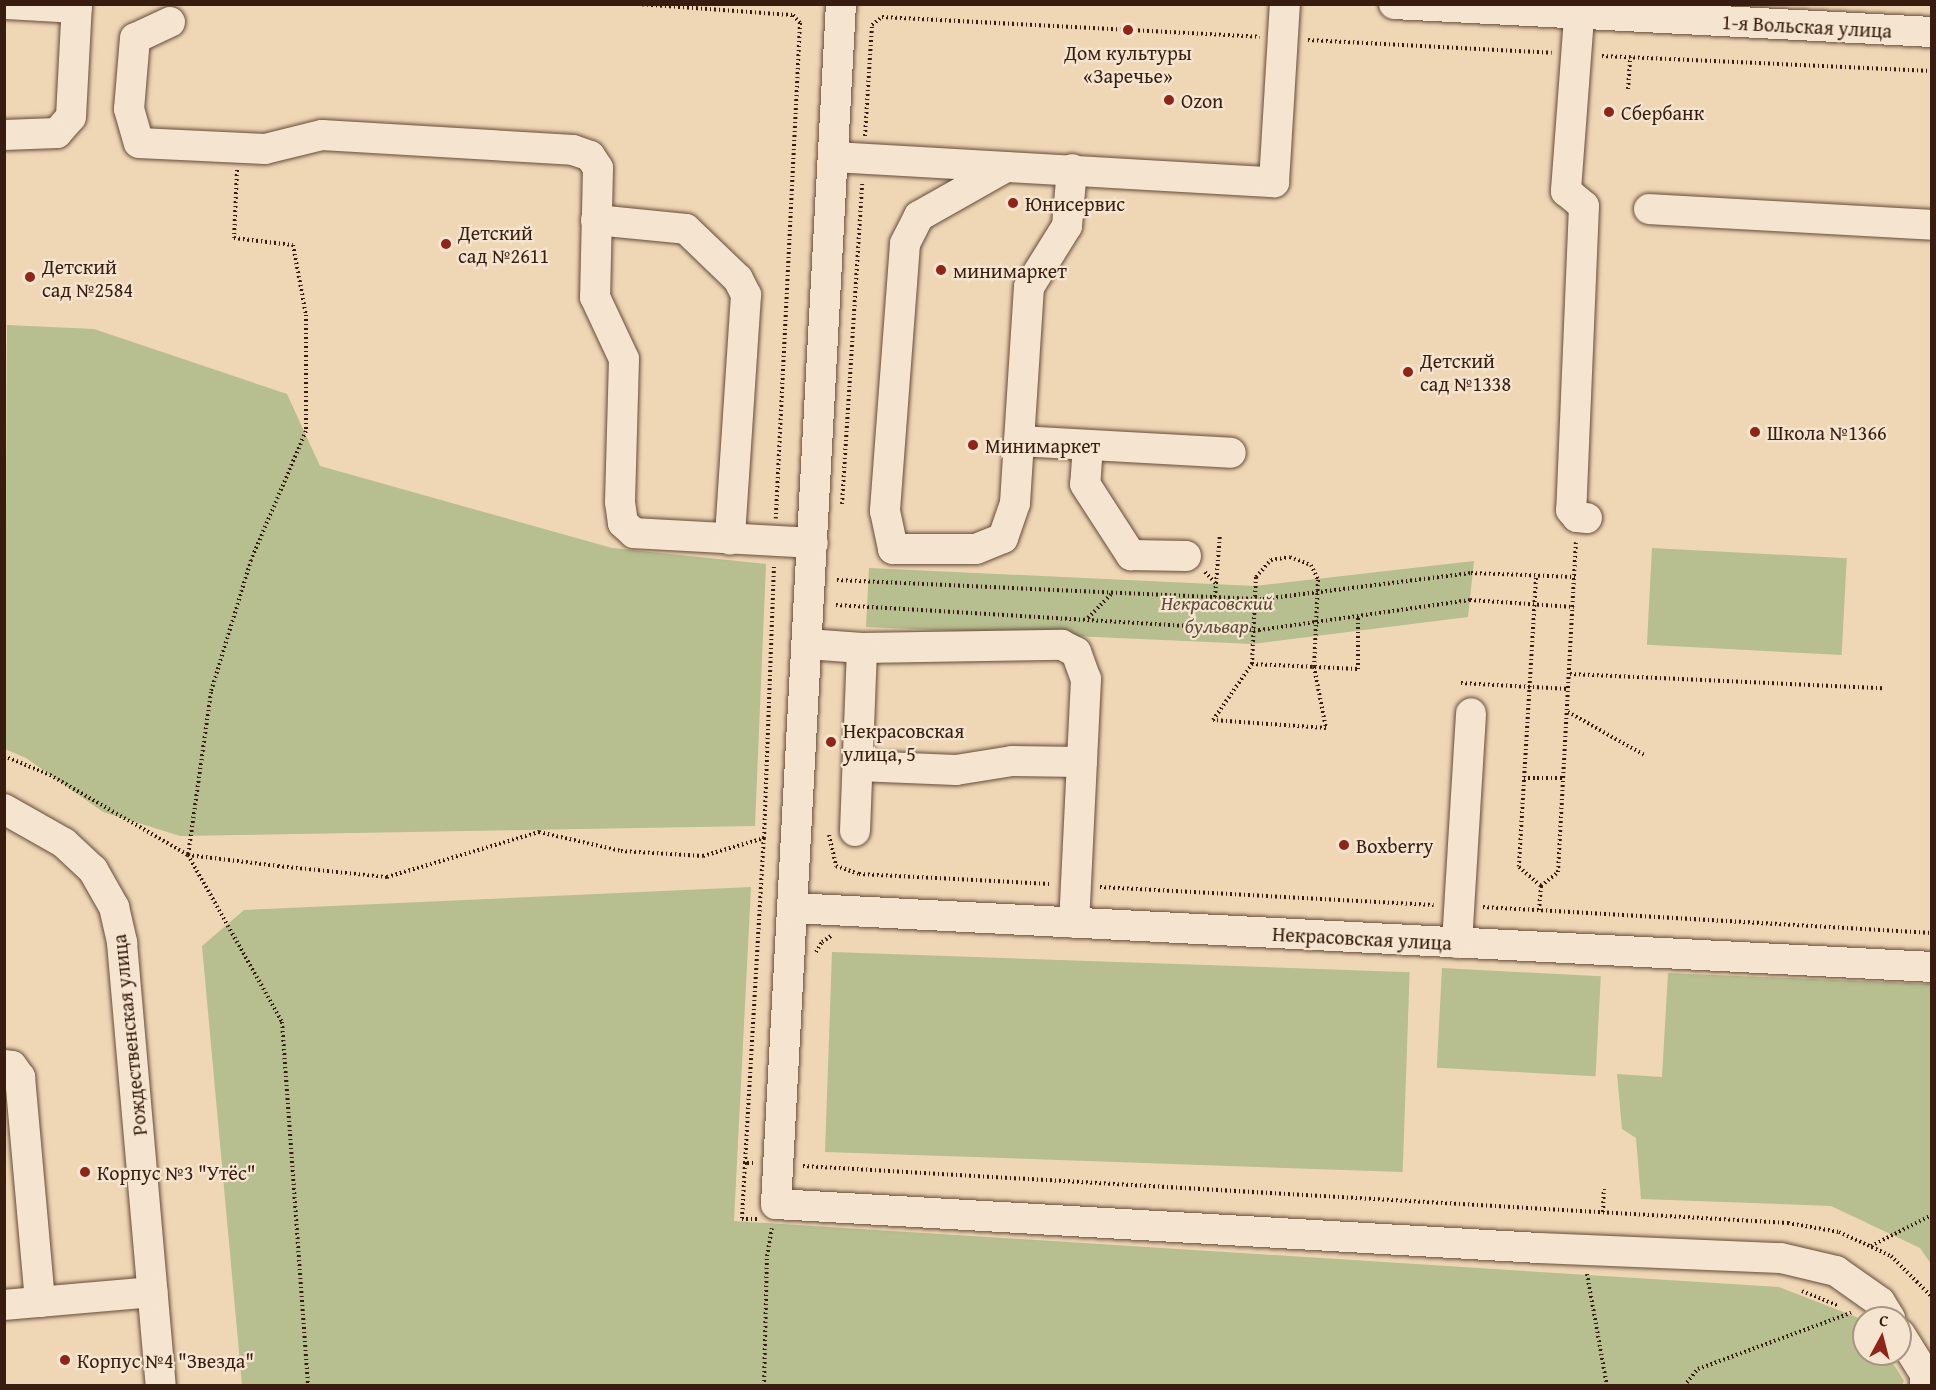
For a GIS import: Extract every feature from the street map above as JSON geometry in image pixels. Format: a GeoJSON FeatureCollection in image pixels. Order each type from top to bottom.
{"type":"FeatureCollection","features":[{"type":"Feature","properties":{"kind":"street"},"geometry":{"type":"LineString","coordinates":[[4,135],[57,133],[71,117],[77,6],[7,4]]}},
{"type":"Feature","properties":{"kind":"street"},"geometry":{"type":"LineString","coordinates":[[841,4],[813,543],[858,766],[842,831]]}},
{"type":"Feature","properties":{"kind":"street"},"geometry":{"type":"LineString","coordinates":[[834,157],[1274,182],[1285,4]]}},
{"type":"Feature","properties":{"kind":"street","name":"1-я Вольская улица"},"geometry":{"type":"LineString","coordinates":[[1394,4],[1580,10],[1932,33]]}},
{"type":"Feature","properties":{"kind":"street"},"geometry":{"type":"LineString","coordinates":[[1580,10],[1566,190],[1584,207],[1570,510],[1582,517]]}},
{"type":"Feature","properties":{"kind":"street"},"geometry":{"type":"LineString","coordinates":[[170,22],[135,38],[129,109],[139,143],[265,149],[322,135],[573,150],[590,156],[598,168],[595,297],[624,359],[620,502],[623,523],[634,533],[813,543]]}},
{"type":"Feature","properties":{"kind":"street"},"geometry":{"type":"LineString","coordinates":[[1006,166],[919,216],[905,244],[885,511],[893,549],[976,549],[1003,538],[1015,503],[1029,286],[1067,226],[1072,169]]}},
{"type":"Feature","properties":{"kind":"street"},"geometry":{"type":"LineString","coordinates":[[1649,209],[1932,225]]}},
{"type":"Feature","properties":{"kind":"street"},"geometry":{"type":"LineString","coordinates":[[596,220],[687,229],[738,279],[746,295],[730,539]]}},
{"type":"Feature","properties":{"kind":"street"},"geometry":{"type":"LineString","coordinates":[[1019,441],[1231,453]]}},
{"type":"Feature","properties":{"kind":"street"},"geometry":{"type":"LineString","coordinates":[[1088,445],[1085,484],[1131,555],[1194,562]]}},
{"type":"Feature","properties":{"kind":"street"},"geometry":{"type":"LineString","coordinates":[[835,646],[1062,645],[1076,652],[1086,679],[1074,923]]}},
{"type":"Feature","properties":{"kind":"street"},"geometry":{"type":"LineString","coordinates":[[835,646],[792,908],[796,1161],[776,1204],[1583,1250],[1781,1258],[1836,1271],[1880,1306]]}},
{"type":"Feature","properties":{"kind":"street"},"geometry":{"type":"LineString","coordinates":[[1457,943],[1471,713]]}},
{"type":"Feature","properties":{"kind":"street"},"geometry":{"type":"LineString","coordinates":[[858,766],[956,770],[1012,760],[1082,762]]}},
{"type":"Feature","properties":{"kind":"street","name":"Рождественская улица"},"geometry":{"type":"LineString","coordinates":[[4,809],[64,843],[93,870],[114,907],[122,943],[160,1386]]}},
{"type":"Feature","properties":{"kind":"street","name":"Некрасовская улица"},"geometry":{"type":"LineString","coordinates":[[792,908],[1932,967]]}},
{"type":"Feature","properties":{"kind":"street"},"geometry":{"type":"LineString","coordinates":[[4,1065],[12,1066],[20,1077],[40,1302]]}},
{"type":"Feature","properties":{"kind":"street"},"geometry":{"type":"LineString","coordinates":[[4,1305],[152,1292]]}},
{"type":"Feature","properties":{"kind":"street"},"geometry":{"type":"LineString","coordinates":[[1912,1353],[1925,1374],[1925,1386]]}},
{"type":"Feature","properties":{"kind":"path"},"geometry":{"type":"LineString","coordinates":[[638,4],[793,15],[800,23],[774,541],[764,838],[745,1162],[796,1161],[1788,1223],[1839,1232],[1890,1256],[1932,1297]]}},
{"type":"Feature","properties":{"kind":"path"},"geometry":{"type":"LineString","coordinates":[[842,510],[872,25],[882,16],[1282,39],[1932,71]]}},
{"type":"Feature","properties":{"kind":"path"},"geometry":{"type":"LineString","coordinates":[[1628,89],[1630,57]]}},
{"type":"Feature","properties":{"kind":"path"},"geometry":{"type":"LineString","coordinates":[[238,148],[234,238],[293,245],[306,315],[306,430],[250,560],[211,692],[188,855],[282,1022],[308,1386]]}},
{"type":"Feature","properties":{"kind":"path"},"geometry":{"type":"LineString","coordinates":[[1539,910],[1541,886],[1558,872],[1575,577],[1582,517]]}},
{"type":"Feature","properties":{"kind":"path"},"geometry":{"type":"LineString","coordinates":[[1215,597],[1220,534]]}},
{"type":"Feature","properties":{"kind":"path"},"geometry":{"type":"LineString","coordinates":[[1290,557],[1311,565],[1318,580],[1314,667],[1326,728],[1213,720],[1252,664],[1254,599],[1256,577],[1270,560],[1290,557]]}},
{"type":"Feature","properties":{"kind":"path"},"geometry":{"type":"LineString","coordinates":[[1194,562],[1216,584]]}},
{"type":"Feature","properties":{"kind":"path"},"geometry":{"type":"LineString","coordinates":[[837,587],[838,568]]}},
{"type":"Feature","properties":{"kind":"path"},"geometry":{"type":"LineString","coordinates":[[837,580],[1254,599],[1471,573],[1536,578],[1575,577]]}},
{"type":"Feature","properties":{"kind":"path"},"geometry":{"type":"LineString","coordinates":[[1536,578],[1519,867],[1541,886]]}},
{"type":"Feature","properties":{"kind":"path"},"geometry":{"type":"LineString","coordinates":[[1087,618],[1112,592]]}},
{"type":"Feature","properties":{"kind":"path"},"geometry":{"type":"LineString","coordinates":[[835,646],[836,594]]}},
{"type":"Feature","properties":{"kind":"path"},"geometry":{"type":"LineString","coordinates":[[836,605],[1254,629],[1470,600],[1574,607]]}},
{"type":"Feature","properties":{"kind":"path"},"geometry":{"type":"LineString","coordinates":[[1252,664],[1358,669],[1358,616]]}},
{"type":"Feature","properties":{"kind":"path"},"geometry":{"type":"LineString","coordinates":[[1570,674],[1883,688]]}},
{"type":"Feature","properties":{"kind":"path"},"geometry":{"type":"LineString","coordinates":[[1461,683],[1569,689]]}},
{"type":"Feature","properties":{"kind":"path"},"geometry":{"type":"LineString","coordinates":[[1568,712],[1644,755]]}},
{"type":"Feature","properties":{"kind":"path"},"geometry":{"type":"LineString","coordinates":[[4,756],[50,775],[188,855],[387,877],[539,832],[621,850],[703,856],[764,838]]}},
{"type":"Feature","properties":{"kind":"path"},"geometry":{"type":"LineString","coordinates":[[1524,777],[1564,778]]}},
{"type":"Feature","properties":{"kind":"path"},"geometry":{"type":"LineString","coordinates":[[842,831],[836,866],[859,873],[1932,933]]}},
{"type":"Feature","properties":{"kind":"path"},"geometry":{"type":"LineString","coordinates":[[815,956],[822,942],[836,934]]}},
{"type":"Feature","properties":{"kind":"path"},"geometry":{"type":"LineString","coordinates":[[1603,1212],[1604,1189]]}},
{"type":"Feature","properties":{"kind":"path"},"geometry":{"type":"LineString","coordinates":[[765,1385],[767,1256],[776,1204]]}},
{"type":"Feature","properties":{"kind":"path"},"geometry":{"type":"LineString","coordinates":[[1870,1246],[1932,1215]]}},
{"type":"Feature","properties":{"kind":"path"},"geometry":{"type":"LineString","coordinates":[[1583,1250],[1607,1386]]}},
{"type":"Feature","properties":{"kind":"path"},"geometry":{"type":"LineString","coordinates":[[1683,1386],[1698,1369],[1852,1320]]}},
{"type":"Feature","properties":{"kind":"green space"},"geometry":{"type":"Polygon","coordinates":[[[7,325],[94,329],[287,394],[320,466],[612,548],[766,564],[755,826],[180,836],[103,812],[26,758],[5,749],[7,325]]]}},
{"type":"Feature","properties":{"kind":"green space"},"geometry":{"type":"Polygon","coordinates":[[[1652,548],[1847,558],[1842,655],[1647,645],[1652,548]]]}},
{"type":"Feature","properties":{"kind":"green space","name":"Некрасовский бульвар"},"geometry":{"type":"Polygon","coordinates":[[[1474,561],[1468,617],[1253,644],[866,627],[869,568],[1255,586],[1474,561]]]}},
{"type":"Feature","properties":{"kind":"green space"},"geometry":{"type":"Polygon","coordinates":[[[751,887],[734,1221],[1779,1287],[1852,1315],[1852,1366],[1895,1366],[1904,1381],[1902,1385],[242,1385],[202,946],[244,910],[751,887]]]}},
{"type":"Feature","properties":{"kind":"green space"},"geometry":{"type":"Polygon","coordinates":[[[832,952],[1410,972],[1403,1172],[825,1152],[832,952]]]}},
{"type":"Feature","properties":{"kind":"green space"},"geometry":{"type":"Polygon","coordinates":[[[1442,968],[1601,976],[1596,1076],[1437,1068],[1442,968]]]}},
{"type":"Feature","properties":{"kind":"green space"},"geometry":{"type":"Polygon","coordinates":[[[1668,973],[1931,984],[1931,1264],[1920,1248],[1831,1206],[1641,1199],[1636,1138],[1622,1129],[1617,1074],[1662,1077],[1668,973]]]}},
{"type":"Feature","properties":{"kind":"place","name":"Дом культуры «Заречье»"},"geometry":{"type":"Point","coordinates":[1128,30]}},
{"type":"Feature","properties":{"kind":"place","name":"Ozon"},"geometry":{"type":"Point","coordinates":[1169,100]}},
{"type":"Feature","properties":{"kind":"place","name":"Сбербанк"},"geometry":{"type":"Point","coordinates":[1609,112]}},
{"type":"Feature","properties":{"kind":"place","name":"Юнисервис"},"geometry":{"type":"Point","coordinates":[1013,203]}},
{"type":"Feature","properties":{"kind":"place","name":"Детский сад №2611"},"geometry":{"type":"Point","coordinates":[446,244]}},
{"type":"Feature","properties":{"kind":"place","name":"минимаркет"},"geometry":{"type":"Point","coordinates":[941,270]}},
{"type":"Feature","properties":{"kind":"place","name":"Детский сад №2584"},"geometry":{"type":"Point","coordinates":[30,277]}},
{"type":"Feature","properties":{"kind":"place","name":"Детский сад №1338"},"geometry":{"type":"Point","coordinates":[1408,372]}},
{"type":"Feature","properties":{"kind":"place","name":"Школа №1366"},"geometry":{"type":"Point","coordinates":[1755,432]}},
{"type":"Feature","properties":{"kind":"place","name":"Минимаркет"},"geometry":{"type":"Point","coordinates":[973,445]}},
{"type":"Feature","properties":{"kind":"place","name":"Некрасовская улица, 5"},"geometry":{"type":"Point","coordinates":[831,742]}},
{"type":"Feature","properties":{"kind":"place","name":"Boxberry"},"geometry":{"type":"Point","coordinates":[1344,845]}},
{"type":"Feature","properties":{"kind":"place","name":"Корпус №3 \"Утёс\""},"geometry":{"type":"Point","coordinates":[85,1172]}},
{"type":"Feature","properties":{"kind":"place","name":"Корпус №4 \"Звезда\""},"geometry":{"type":"Point","coordinates":[65,1360]}}]}
